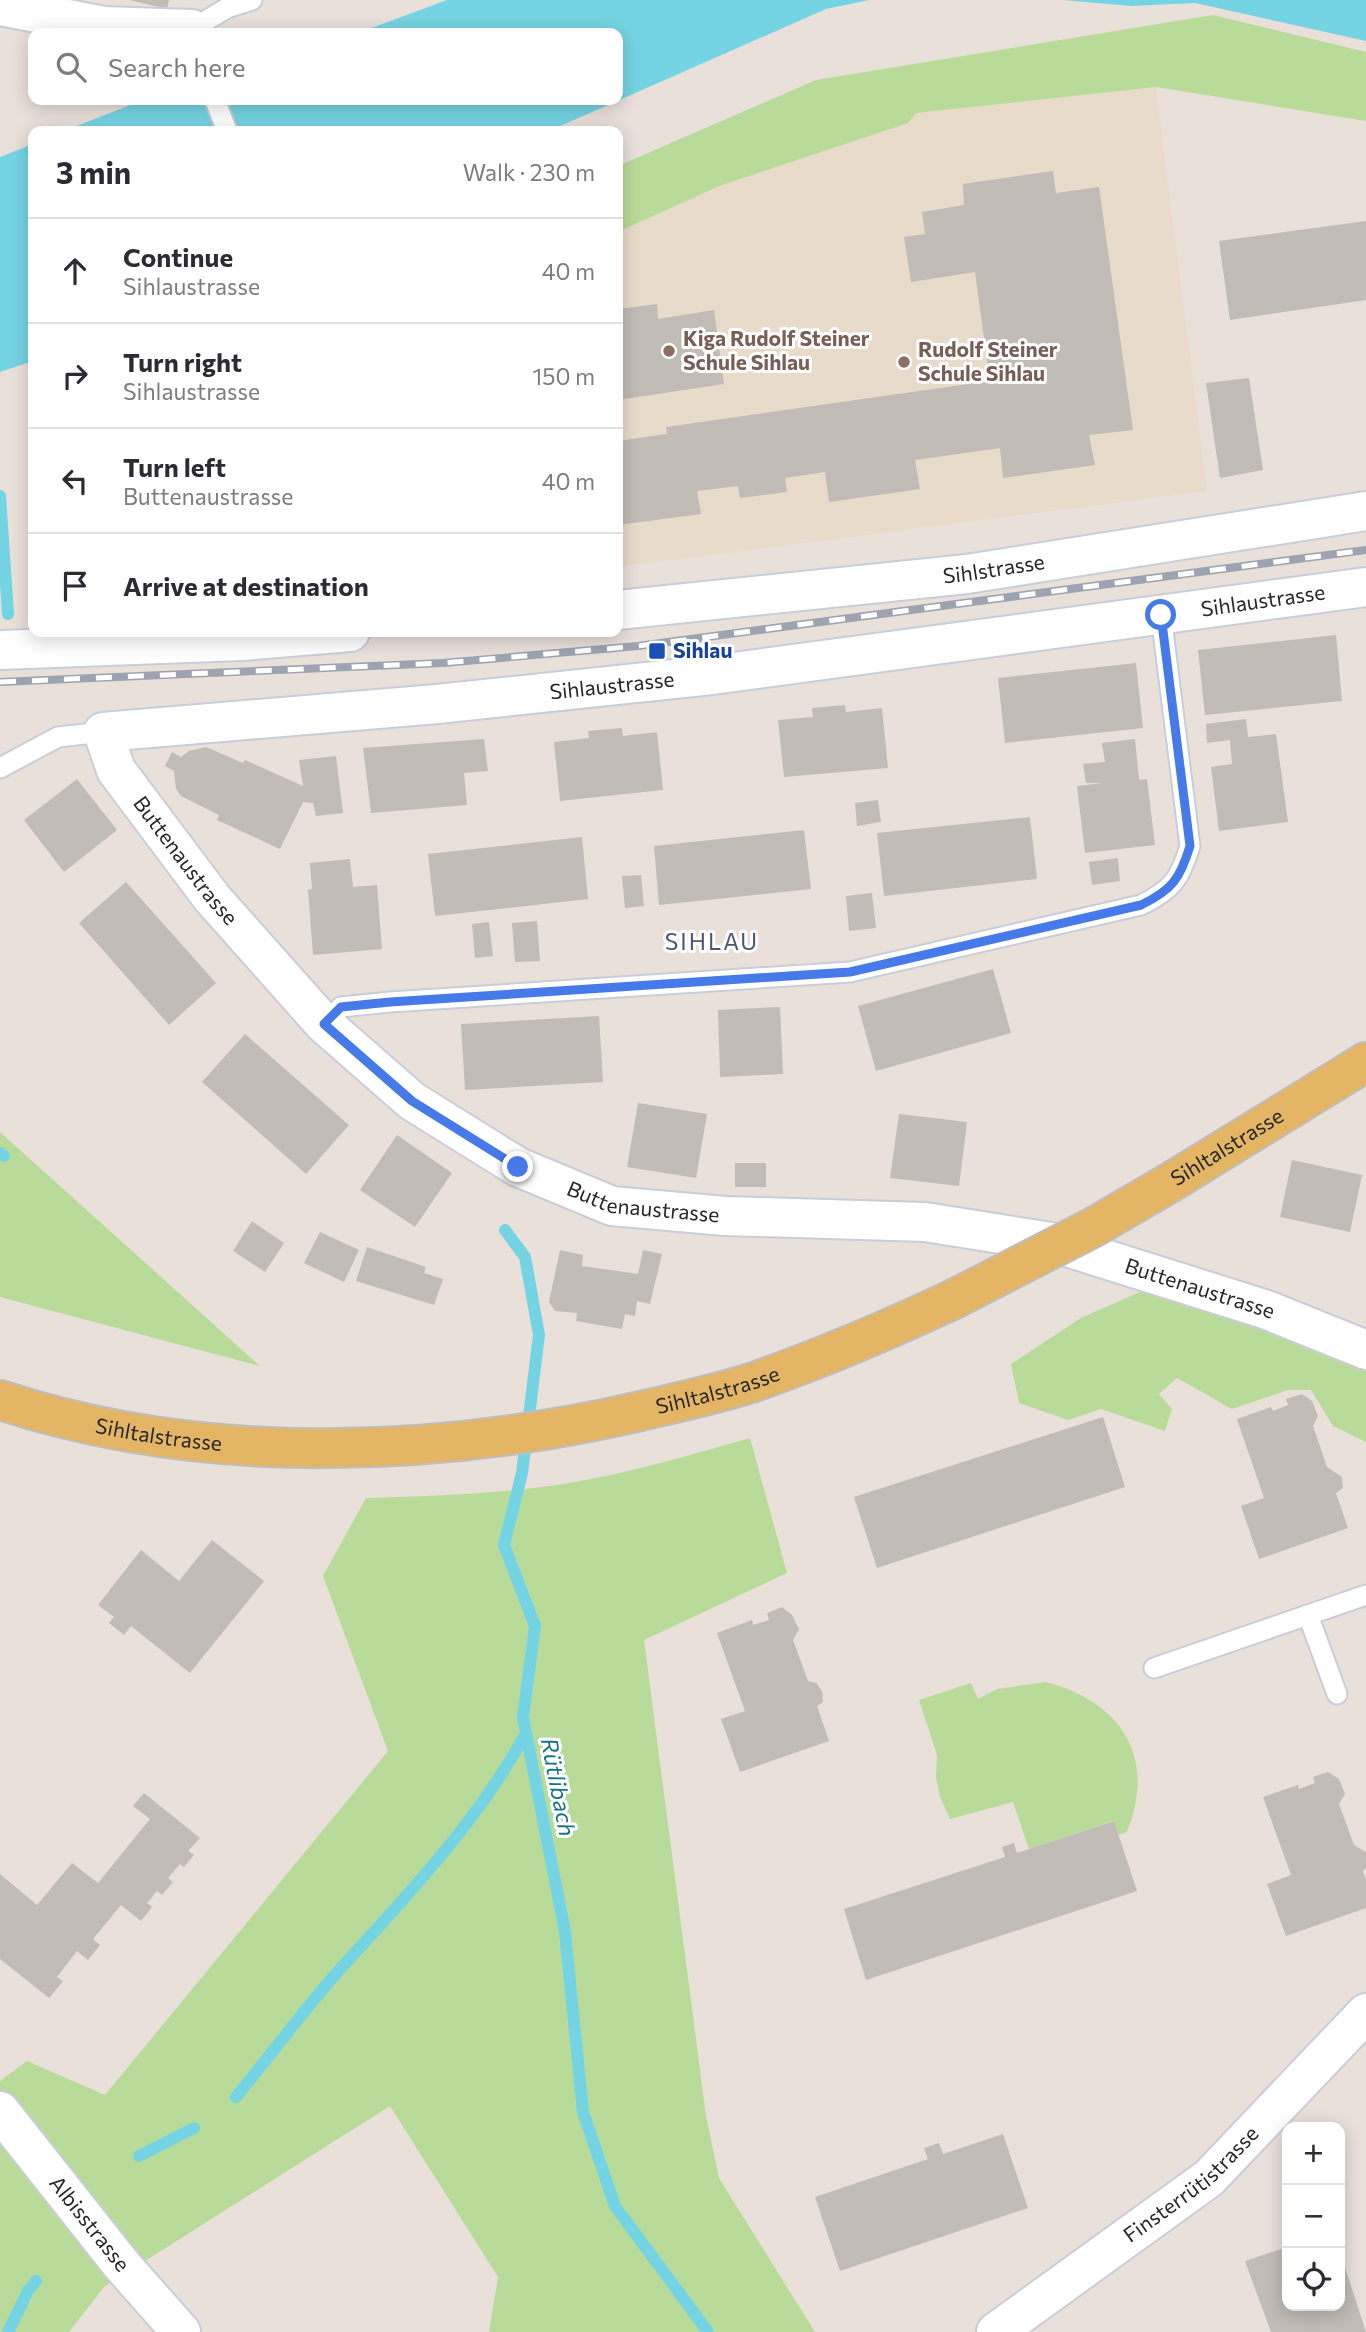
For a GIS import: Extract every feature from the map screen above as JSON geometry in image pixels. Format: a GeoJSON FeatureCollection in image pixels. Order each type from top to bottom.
{"type":"FeatureCollection","features":[{"type":"Feature","properties":{"kind":"main road","name":"Sihltalstrasse"},"geometry":{"type":"LineString","coordinates":[[0,1400],[138,1434],[284,1448],[411,1446],[559,1430],[704,1396],[752,1382],[867,1339],[954,1299],[1094,1227],[1366,1062]]}},
{"type":"Feature","properties":{"kind":"street"},"geometry":{"type":"LineString","coordinates":[[0,6],[104,26],[139,28]]}},
{"type":"Feature","properties":{"kind":"street","name":"Sihlstrasse"},"geometry":{"type":"LineString","coordinates":[[623,609],[967,575],[1366,511]]}},
{"type":"Feature","properties":{"kind":"street","name":"Sihlaustrasse"},"geometry":{"type":"LineString","coordinates":[[103,732],[437,704],[712,675],[1366,587]]}},
{"type":"Feature","properties":{"kind":"street"},"geometry":{"type":"LineString","coordinates":[[0,650],[290,637]]}},
{"type":"Feature","properties":{"kind":"street","name":"Buttenaustrasse"},"geometry":{"type":"LineString","coordinates":[[103,732],[116,770],[212,898],[324,1024],[412,1101],[462,1135],[518,1167],[612,1206],[725,1216],[925,1222],[1051,1242],[1254,1306],[1366,1350]]}},
{"type":"Feature","properties":{"kind":"street","name":"Finsterrütistrasse"},"geometry":{"type":"LineString","coordinates":[[996,2332],[1209,2178],[1366,2013]]}},
{"type":"Feature","properties":{"kind":"street","name":"Albisstrasse"},"geometry":{"type":"LineString","coordinates":[[0,2111],[121,2264],[181,2332]]}},
{"type":"Feature","properties":{"kind":"lane"},"geometry":{"type":"LineString","coordinates":[[197,28],[227,8],[252,0]]}},
{"type":"Feature","properties":{"kind":"lane"},"geometry":{"type":"LineString","coordinates":[[217,105],[225,126]]}},
{"type":"Feature","properties":{"kind":"lane"},"geometry":{"type":"LineString","coordinates":[[324,1024],[341,1007],[390,1002],[850,972],[1141,905],[1166,893],[1182,872],[1190,846],[1161,615]]}},
{"type":"Feature","properties":{"kind":"lane"},"geometry":{"type":"LineString","coordinates":[[0,768],[58,737],[103,732]]}},
{"type":"Feature","properties":{"kind":"lane"},"geometry":{"type":"LineString","coordinates":[[1154,1668],[1366,1595]]}},
{"type":"Feature","properties":{"kind":"lane"},"geometry":{"type":"LineString","coordinates":[[1308,1615],[1337,1694]]}},
{"type":"Feature","properties":{"kind":"shaded area","name":"Rudolf Steiner Schule Sihlau"},"geometry":{"type":"Polygon","coordinates":[[[1156,87],[1207,491],[623,566],[623,230],[719,186],[916,113],[1156,87]]]}},
{"type":"Feature","properties":{"kind":"green space"},"geometry":{"type":"Polygon","coordinates":[[[1213,15],[1366,52],[1366,121],[1156,87],[916,113],[908,123],[719,186],[623,230],[623,164],[816,80],[1213,15]]]}},
{"type":"Feature","properties":{"kind":"green space"},"geometry":{"type":"Polygon","coordinates":[[[0,1132],[260,1366],[0,1297],[0,1132]]]}},
{"type":"Feature","properties":{"kind":"green space"},"geometry":{"type":"Polygon","coordinates":[[[1228,1289],[1272,1334],[1366,1362],[1366,1442],[1333,1426],[1311,1390],[1288,1390],[1232,1409],[1177,1378],[1159,1394],[1172,1409],[1165,1431],[1101,1409],[1068,1420],[1019,1403],[1011,1364],[1081,1318],[1140,1292],[1228,1289]]]}},
{"type":"Feature","properties":{"kind":"green space"},"geometry":{"type":"Polygon","coordinates":[[[750,1438],[787,1573],[644,1640],[706,2116],[719,2178],[815,2332],[489,2332],[498,2277],[390,2106],[104,2287],[69,2332],[0,2332],[0,2081],[27,2061],[105,2095],[388,1751],[323,1576],[366,1498],[490,1492],[563,1484],[634,1470],[750,1438]]]}},
{"type":"Feature","properties":{"kind":"green space"},"geometry":{"type":"Polygon","coordinates":[[[1046,1682],[1095,1703],[1112,1718],[1126,1736],[1134,1756],[1138,1779],[1135,1805],[1127,1832],[1119,1835],[1113,1821],[1029,1849],[1013,1802],[950,1819],[940,1797],[936,1777],[937,1755],[919,1700],[971,1683],[978,1699],[997,1689],[1046,1682]]]}},
{"type":"Feature","properties":{"kind":"water"},"geometry":{"type":"Polygon","coordinates":[[[447,0],[869,0],[826,9],[623,98],[623,28],[371,28],[447,0]]]}},
{"type":"Feature","properties":{"kind":"water"},"geometry":{"type":"Polygon","coordinates":[[[1063,0],[1366,0],[1366,41],[1195,3],[1131,6],[1063,0]]]}},
{"type":"Feature","properties":{"kind":"water"},"geometry":{"type":"Polygon","coordinates":[[[130,105],[608,105],[560,126],[77,126],[130,105]]]}},
{"type":"Feature","properties":{"kind":"water"},"geometry":{"type":"Polygon","coordinates":[[[28,146],[28,363],[0,372],[0,157],[28,146]]]}},
{"type":"Feature","properties":{"kind":"building"},"geometry":{"type":"Polygon","coordinates":[[[129,0],[169,0],[167,9],[129,0]]]}},
{"type":"Feature","properties":{"kind":"building","name":"Rudolf Steiner Schule Sihlau"},"geometry":{"type":"Polygon","coordinates":[[[1053,171],[1056,193],[1099,187],[1133,430],[1089,435],[1095,465],[1003,478],[1000,448],[915,460],[920,489],[829,502],[825,472],[785,478],[787,492],[740,498],[738,486],[697,491],[701,514],[623,524],[623,440],[667,434],[666,427],[990,381],[975,272],[911,282],[904,237],[925,234],[922,212],[964,205],[963,184],[1053,171]]]}},
{"type":"Feature","properties":{"kind":"building"},"geometry":{"type":"Polygon","coordinates":[[[1366,221],[1366,300],[1230,320],[1219,241],[1366,221]]]}},
{"type":"Feature","properties":{"kind":"building","name":"Kiga Rudolf Steiner Schule Sihlau"},"geometry":{"type":"Polygon","coordinates":[[[657,304],[658,319],[714,310],[724,384],[623,399],[623,308],[657,304]]]}},
{"type":"Feature","properties":{"kind":"building"},"geometry":{"type":"Polygon","coordinates":[[[1249,378],[1263,470],[1220,478],[1206,383],[1249,378]]]}},
{"type":"Feature","properties":{"kind":"building"},"geometry":{"type":"Polygon","coordinates":[[[1336,635],[1342,701],[1205,715],[1198,650],[1336,635]]]}},
{"type":"Feature","properties":{"kind":"building"},"geometry":{"type":"Polygon","coordinates":[[[1136,663],[1143,728],[1005,743],[998,678],[1136,663]]]}},
{"type":"Feature","properties":{"kind":"building"},"geometry":{"type":"Polygon","coordinates":[[[845,705],[846,712],[882,708],[888,768],[784,777],[778,720],[813,717],[812,708],[845,705]]]}},
{"type":"Feature","properties":{"kind":"building"},"geometry":{"type":"Polygon","coordinates":[[[1246,719],[1248,737],[1276,734],[1288,822],[1219,831],[1211,767],[1232,764],[1230,740],[1207,743],[1206,724],[1246,719]]]}},
{"type":"Feature","properties":{"kind":"building"},"geometry":{"type":"Polygon","coordinates":[[[622,728],[623,736],[657,732],[663,790],[560,801],[554,742],[589,738],[588,731],[622,728]]]}},
{"type":"Feature","properties":{"kind":"building"},"geometry":{"type":"Polygon","coordinates":[[[484,739],[488,771],[464,773],[467,805],[371,813],[363,748],[484,739]]]}},
{"type":"Feature","properties":{"kind":"building"},"geometry":{"type":"Polygon","coordinates":[[[1135,739],[1139,780],[1147,779],[1155,845],[1085,853],[1077,786],[1103,783],[1086,783],[1083,764],[1105,762],[1102,743],[1135,739]]]}},
{"type":"Feature","properties":{"kind":"building"},"geometry":{"type":"Polygon","coordinates":[[[206,747],[243,763],[245,760],[303,786],[299,760],[336,756],[343,813],[316,816],[313,803],[303,802],[280,849],[217,820],[219,815],[181,796],[176,789],[174,771],[165,766],[172,752],[181,757],[189,751],[206,747]]]}},
{"type":"Feature","properties":{"kind":"building"},"geometry":{"type":"Polygon","coordinates":[[[77,779],[117,830],[64,872],[24,820],[77,779]]]}},
{"type":"Feature","properties":{"kind":"building"},"geometry":{"type":"Polygon","coordinates":[[[878,800],[881,822],[857,826],[855,803],[878,800]]]}},
{"type":"Feature","properties":{"kind":"building"},"geometry":{"type":"Polygon","coordinates":[[[1030,817],[1037,879],[884,896],[877,833],[1030,817]]]}},
{"type":"Feature","properties":{"kind":"building"},"geometry":{"type":"Polygon","coordinates":[[[804,830],[811,889],[659,905],[654,846],[804,830]]]}},
{"type":"Feature","properties":{"kind":"building"},"geometry":{"type":"Polygon","coordinates":[[[582,837],[588,899],[435,916],[428,854],[582,837]]]}},
{"type":"Feature","properties":{"kind":"building"},"geometry":{"type":"Polygon","coordinates":[[[1118,858],[1120,881],[1092,885],[1089,862],[1118,858]]]}},
{"type":"Feature","properties":{"kind":"building"},"geometry":{"type":"Polygon","coordinates":[[[350,859],[353,887],[377,885],[382,949],[313,955],[308,890],[312,889],[310,863],[350,859]]]}},
{"type":"Feature","properties":{"kind":"building"},"geometry":{"type":"Polygon","coordinates":[[[641,875],[644,906],[625,908],[622,876],[641,875]]]}},
{"type":"Feature","properties":{"kind":"building"},"geometry":{"type":"Polygon","coordinates":[[[126,882],[216,983],[169,1025],[79,923],[126,882]]]}},
{"type":"Feature","properties":{"kind":"building"},"geometry":{"type":"Polygon","coordinates":[[[872,893],[876,928],[849,931],[846,896],[872,893]]]}},
{"type":"Feature","properties":{"kind":"building"},"geometry":{"type":"Polygon","coordinates":[[[537,921],[540,961],[515,962],[512,923],[537,921]]]}},
{"type":"Feature","properties":{"kind":"building"},"geometry":{"type":"Polygon","coordinates":[[[489,922],[493,956],[475,958],[472,924],[489,922]]]}},
{"type":"Feature","properties":{"kind":"building"},"geometry":{"type":"Polygon","coordinates":[[[993,969],[1011,1033],[876,1071],[858,1006],[993,969]]]}},
{"type":"Feature","properties":{"kind":"building"},"geometry":{"type":"Polygon","coordinates":[[[780,1007],[783,1074],[720,1077],[718,1010],[780,1007]]]}},
{"type":"Feature","properties":{"kind":"building"},"geometry":{"type":"Polygon","coordinates":[[[599,1016],[603,1082],[465,1090],[461,1024],[599,1016]]]}},
{"type":"Feature","properties":{"kind":"building"},"geometry":{"type":"Polygon","coordinates":[[[245,1034],[349,1125],[306,1174],[202,1082],[245,1034]]]}},
{"type":"Feature","properties":{"kind":"building"},"geometry":{"type":"Polygon","coordinates":[[[638,1103],[707,1114],[696,1178],[627,1167],[638,1103]]]}},
{"type":"Feature","properties":{"kind":"building"},"geometry":{"type":"Polygon","coordinates":[[[899,1114],[967,1122],[959,1186],[890,1178],[899,1114]]]}},
{"type":"Feature","properties":{"kind":"building"},"geometry":{"type":"Polygon","coordinates":[[[397,1135],[452,1173],[415,1227],[360,1190],[397,1135]]]}},
{"type":"Feature","properties":{"kind":"building"},"geometry":{"type":"Polygon","coordinates":[[[1292,1160],[1362,1175],[1350,1232],[1280,1217],[1292,1160]]]}},
{"type":"Feature","properties":{"kind":"building"},"geometry":{"type":"Polygon","coordinates":[[[735,1163],[766,1163],[766,1187],[735,1187],[735,1163]]]}},
{"type":"Feature","properties":{"kind":"building"},"geometry":{"type":"Polygon","coordinates":[[[252,1221],[284,1243],[265,1272],[233,1251],[252,1221]]]}},
{"type":"Feature","properties":{"kind":"building"},"geometry":{"type":"Polygon","coordinates":[[[320,1232],[359,1250],[344,1282],[304,1263],[320,1232]]]}},
{"type":"Feature","properties":{"kind":"building"},"geometry":{"type":"Polygon","coordinates":[[[367,1247],[426,1267],[424,1273],[443,1279],[434,1305],[356,1281],[367,1247]]]}},
{"type":"Feature","properties":{"kind":"building"},"geometry":{"type":"Polygon","coordinates":[[[560,1250],[583,1255],[582,1266],[638,1274],[643,1250],[662,1254],[650,1304],[637,1301],[635,1316],[625,1314],[622,1329],[576,1321],[577,1313],[555,1311],[549,1302],[560,1250]]]}},
{"type":"Feature","properties":{"kind":"building"},"geometry":{"type":"Polygon","coordinates":[[[1302,1394],[1312,1401],[1318,1416],[1313,1426],[1327,1467],[1342,1477],[1343,1488],[1336,1493],[1348,1528],[1259,1559],[1241,1506],[1264,1498],[1237,1419],[1271,1407],[1273,1411],[1288,1405],[1286,1399],[1302,1394]]]}},
{"type":"Feature","properties":{"kind":"building"},"geometry":{"type":"Polygon","coordinates":[[[1103,1417],[1125,1487],[877,1568],[854,1497],[1103,1417]]]}},
{"type":"Feature","properties":{"kind":"building"},"geometry":{"type":"Polygon","coordinates":[[[212,1540],[264,1581],[190,1673],[131,1626],[124,1635],[109,1623],[114,1617],[98,1605],[141,1550],[179,1581],[212,1540]]]}},
{"type":"Feature","properties":{"kind":"building"},"geometry":{"type":"Polygon","coordinates":[[[782,1607],[792,1615],[799,1629],[793,1640],[808,1681],[816,1683],[822,1691],[823,1702],[817,1706],[829,1741],[740,1772],[721,1719],[745,1711],[717,1633],[752,1620],[753,1625],[769,1620],[767,1613],[782,1607]]]}},
{"type":"Feature","properties":{"kind":"building"},"geometry":{"type":"Polygon","coordinates":[[[1328,1772],[1339,1779],[1345,1794],[1339,1804],[1354,1845],[1366,1852],[1366,1868],[1363,1871],[1366,1880],[1366,1908],[1286,1936],[1267,1884],[1291,1875],[1263,1797],[1298,1785],[1299,1789],[1315,1783],[1313,1777],[1328,1772]]]}},
{"type":"Feature","properties":{"kind":"building"},"geometry":{"type":"Polygon","coordinates":[[[144,1793],[200,1838],[188,1851],[194,1855],[184,1867],[180,1864],[168,1878],[173,1882],[162,1895],[157,1891],[147,1903],[152,1907],[141,1921],[121,1905],[93,1939],[100,1945],[88,1960],[77,1951],[57,1977],[63,1981],[49,1998],[0,1959],[0,1874],[37,1905],[72,1863],[98,1883],[150,1819],[133,1806],[144,1793]]]}},
{"type":"Feature","properties":{"kind":"building"},"geometry":{"type":"Polygon","coordinates":[[[1114,1821],[1137,1891],[866,1980],[844,1909],[1005,1857],[1002,1847],[1014,1843],[1017,1853],[1114,1821]]]}},
{"type":"Feature","properties":{"kind":"building"},"geometry":{"type":"Polygon","coordinates":[[[1003,2134],[1028,2208],[840,2271],[815,2197],[928,2159],[924,2148],[939,2143],[943,2154],[1003,2134]]]}},
{"type":"Feature","properties":{"kind":"building"},"geometry":{"type":"Polygon","coordinates":[[[1282,2249],[1282,2311],[1345,2311],[1345,2267],[1366,2332],[1271,2332],[1245,2261],[1282,2249]]]}},
{"type":"Feature","properties":{"kind":"waterway","name":"Rütlibach"},"geometry":{"type":"LineString","coordinates":[[0,496],[8,614]]}},
{"type":"Feature","properties":{"kind":"waterway"},"geometry":{"type":"LineString","coordinates":[[0,1153],[4,1156]]}},
{"type":"Feature","properties":{"kind":"waterway","name":"Rütlibach"},"geometry":{"type":"LineString","coordinates":[[505,1230],[525,1257],[539,1335],[522,1473],[504,1545],[535,1626],[523,1717],[565,1932],[583,2112],[615,2206],[708,2332]]}},
{"type":"Feature","properties":{"kind":"waterway"},"geometry":{"type":"LineString","coordinates":[[236,2097],[321,1991],[462,1830],[485,1799],[526,1733]]}},
{"type":"Feature","properties":{"kind":"waterway"},"geometry":{"type":"LineString","coordinates":[[139,2156],[194,2128]]}},
{"type":"Feature","properties":{"kind":"waterway"},"geometry":{"type":"LineString","coordinates":[[8,2332],[28,2291],[36,2281]]}},
{"type":"Feature","properties":{"kind":"railway"},"geometry":{"type":"LineString","coordinates":[[0,682],[443,663],[638,646],[1366,550]]}},
{"type":"Feature","properties":{"kind":"place","name":"Kiga Rudolf Steiner Schule Sihlau"},"geometry":{"type":"Point","coordinates":[669,351]}},
{"type":"Feature","properties":{"kind":"place","name":"Rudolf Steiner Schule Sihlau"},"geometry":{"type":"Point","coordinates":[904,362]}},
{"type":"Feature","properties":{"kind":"place","name":"Sihlau"},"geometry":{"type":"Point","coordinates":[657,651]}},
{"type":"Feature","properties":{"kind":"district","name":"SIHLAU"},"geometry":{"type":"Point","coordinates":[712,942]}},
{"type":"Feature","properties":{"kind":"route"},"geometry":{"type":"LineString","coordinates":[[518,1167],[462,1135],[412,1101],[324,1024],[341,1007],[390,1002],[850,972],[1141,905],[1166,893],[1182,872],[1190,846],[1161,615]]}}]}
